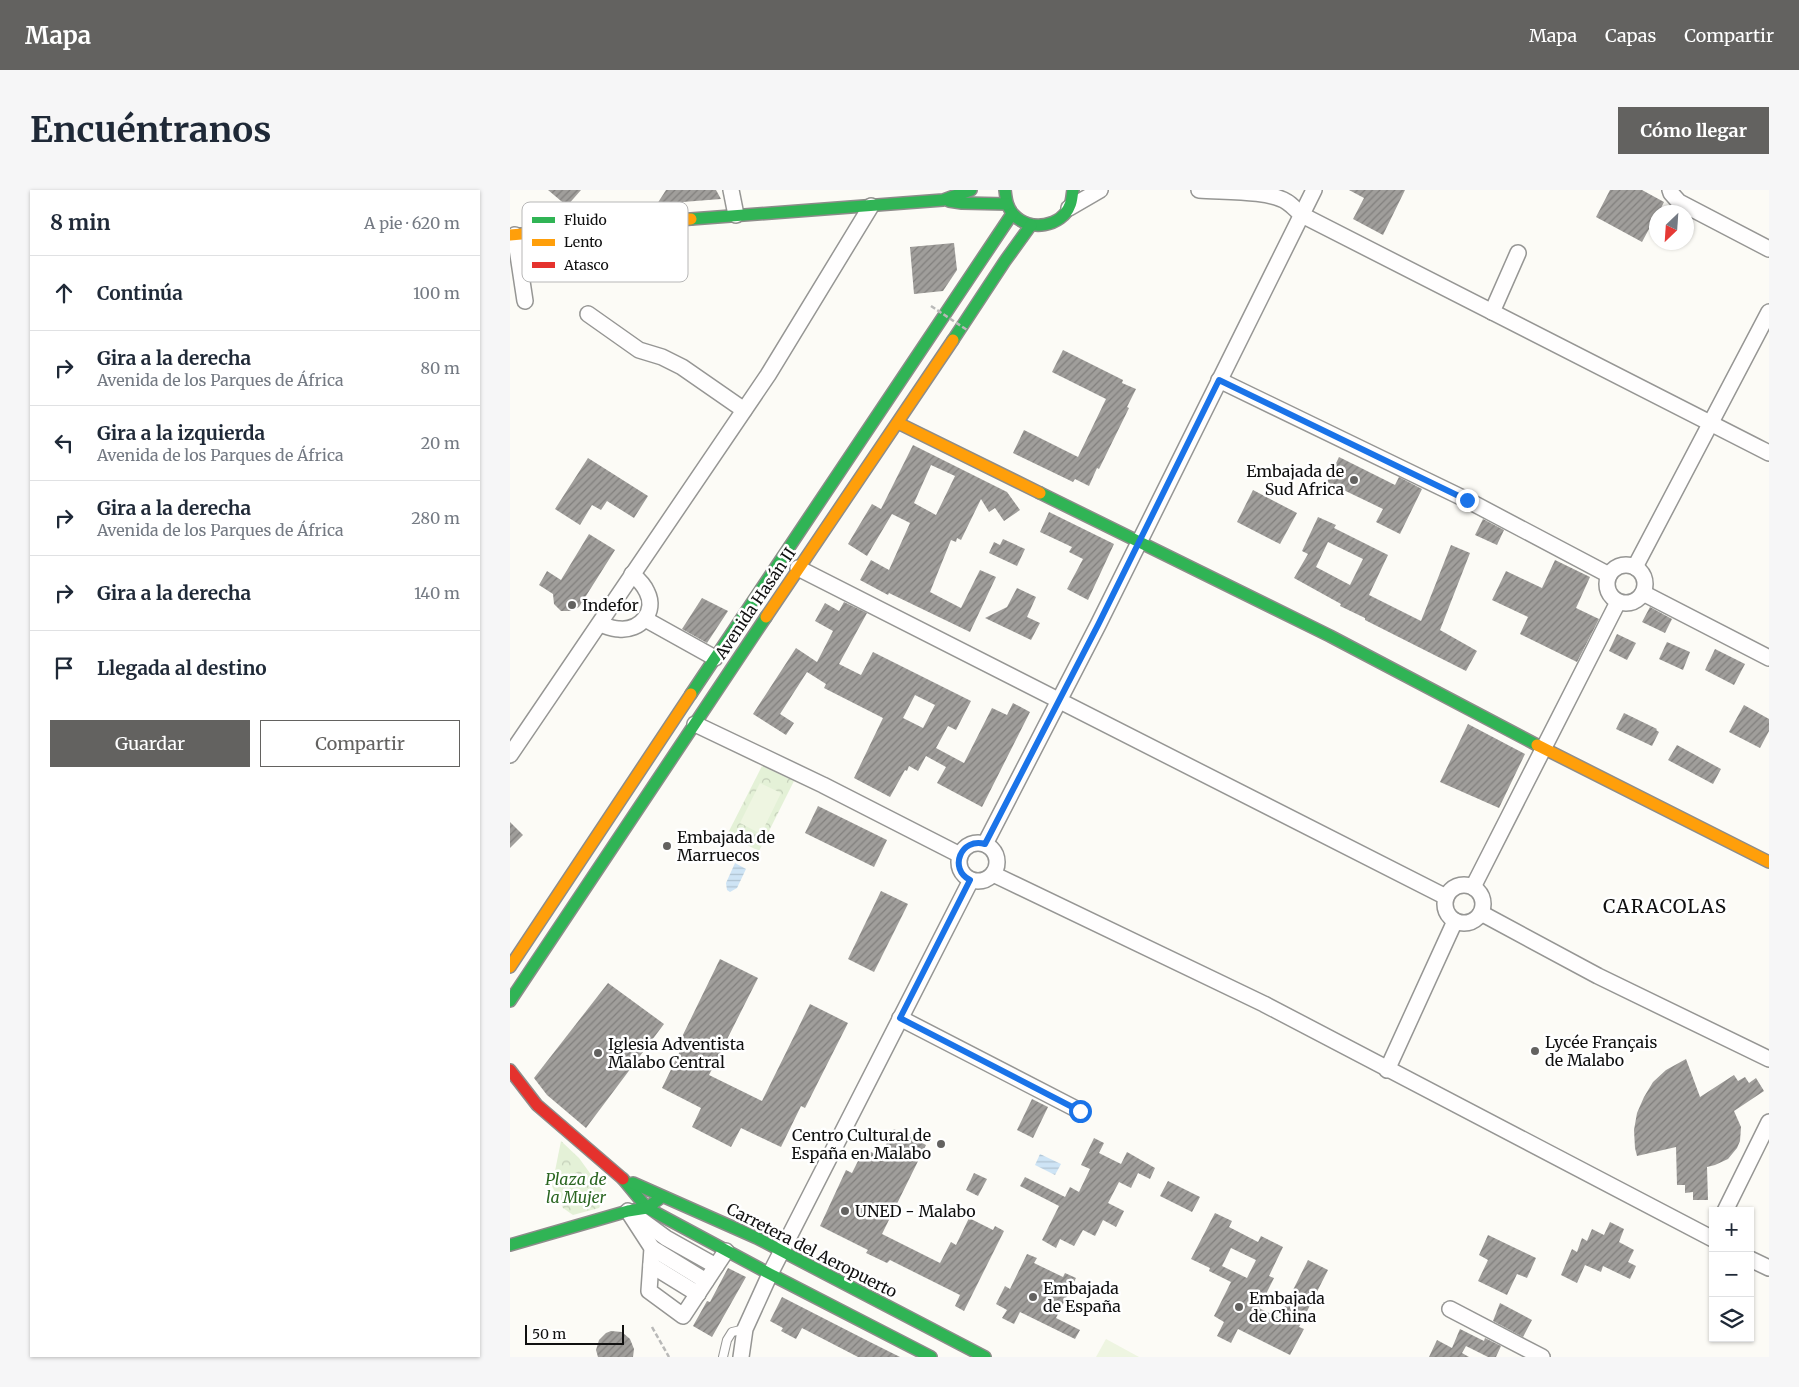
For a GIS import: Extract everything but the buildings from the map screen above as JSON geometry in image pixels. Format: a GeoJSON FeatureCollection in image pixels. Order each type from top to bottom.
{"type":"FeatureCollection","features":[{"type":"Feature","properties":{"kind":"main road"},"geometry":{"type":"LineString","coordinates":[[1005,190],[1010,209],[1020,221],[1040,226],[1049,225],[1064,215],[1072,200],[1073,190]]}},
{"type":"Feature","properties":{"kind":"main road"},"geometry":{"type":"LineString","coordinates":[[943,200],[966,191]]}},
{"type":"Feature","properties":{"kind":"main road"},"geometry":{"type":"LineString","coordinates":[[688,219],[943,200],[1010,209]]}},
{"type":"Feature","properties":{"kind":"main road","name":"Avenida Hasán II"},"geometry":{"type":"LineString","coordinates":[[510,967],[1010,209]]}},
{"type":"Feature","properties":{"kind":"main road","name":"Avenida Hasán II"},"geometry":{"type":"LineString","coordinates":[[510,1001],[798,568],[1031,225]]}},
{"type":"Feature","properties":{"kind":"main road"},"geometry":{"type":"LineString","coordinates":[[898,423],[1330,636],[1544,748],[1769,862]]}},
{"type":"Feature","properties":{"kind":"main road","name":"Carretera del Aeropuerto"},"geometry":{"type":"LineString","coordinates":[[510,1070],[537,1105],[622,1178],[647,1208],[931,1357]]}},
{"type":"Feature","properties":{"kind":"main road","name":"Carretera del Aeropuerto"},"geometry":{"type":"LineString","coordinates":[[510,1091],[537,1105]]}},
{"type":"Feature","properties":{"kind":"main road","name":"Carretera del Aeropuerto"},"geometry":{"type":"LineString","coordinates":[[622,1178],[757,1238],[985,1357]]}},
{"type":"Feature","properties":{"kind":"main road"},"geometry":{"type":"LineString","coordinates":[[510,1244],[628,1211],[647,1208],[663,1197]]}},
{"type":"Feature","properties":{"kind":"street"},"geometry":{"type":"LineString","coordinates":[[731,190],[736,215]]}},
{"type":"Feature","properties":{"kind":"street"},"geometry":{"type":"LineString","coordinates":[[1069,208],[1100,190]]}},
{"type":"Feature","properties":{"kind":"street"},"geometry":{"type":"LineString","coordinates":[[1199,190],[1252,193],[1273,196],[1288,202],[1302,215],[1461,294],[1492,312],[1769,453]]}},
{"type":"Feature","properties":{"kind":"street"},"geometry":{"type":"LineString","coordinates":[[985,844],[1060,699],[1314,190]]}},
{"type":"Feature","properties":{"kind":"street"},"geometry":{"type":"LineString","coordinates":[[1670,190],[1679,202],[1769,249]]}},
{"type":"Feature","properties":{"kind":"street"},"geometry":{"type":"LineString","coordinates":[[510,755],[768,375],[871,206]]}},
{"type":"Feature","properties":{"kind":"street"},"geometry":{"type":"LineString","coordinates":[[513,235],[525,300]]}},
{"type":"Feature","properties":{"kind":"street"},"geometry":{"type":"LineString","coordinates":[[1492,312],[1518,253]]}},
{"type":"Feature","properties":{"kind":"street"},"geometry":{"type":"LineString","coordinates":[[1635,567],[1769,312]]}},
{"type":"Feature","properties":{"kind":"street"},"geometry":{"type":"LineString","coordinates":[[588,314],[639,350],[662,357],[682,367],[744,410]]}},
{"type":"Feature","properties":{"kind":"street"},"geometry":{"type":"LineString","coordinates":[[1219,380],[1467,500],[1609,575]]}},
{"type":"Feature","properties":{"kind":"street"},"geometry":{"type":"LineString","coordinates":[[1622,565],[1635,567],[1643,576],[1645,584],[1643,593],[1631,603],[1618,602],[1608,593],[1606,584],[1609,575],[1614,569],[1622,565]]}},
{"type":"Feature","properties":{"kind":"street"},"geometry":{"type":"LineString","coordinates":[[798,568],[1060,699],[1446,897]]}},
{"type":"Feature","properties":{"kind":"street"},"geometry":{"type":"LineString","coordinates":[[600,624],[624,629],[636,626],[646,619],[650,607],[650,599],[644,586],[632,574]]}},
{"type":"Feature","properties":{"kind":"street"},"geometry":{"type":"LineString","coordinates":[[1643,593],[1769,658]]}},
{"type":"Feature","properties":{"kind":"street"},"geometry":{"type":"LineString","coordinates":[[1473,887],[1618,602]]}},
{"type":"Feature","properties":{"kind":"street"},"geometry":{"type":"LineString","coordinates":[[646,619],[714,658]]}},
{"type":"Feature","properties":{"kind":"street"},"geometry":{"type":"LineString","coordinates":[[695,724],[823,785],[960,855]]}},
{"type":"Feature","properties":{"kind":"street"},"geometry":{"type":"LineString","coordinates":[[972,844],[985,844],[992,849],[997,857],[997,866],[993,874],[983,881],[970,880],[961,872],[958,863],[960,855],[965,848],[972,844]]}},
{"type":"Feature","properties":{"kind":"street"},"geometry":{"type":"LineString","coordinates":[[993,874],[1264,1004],[1387,1070],[1709,1236]]}},
{"type":"Feature","properties":{"kind":"street"},"geometry":{"type":"LineString","coordinates":[[742,1356],[745,1329],[770,1274],[970,880]]}},
{"type":"Feature","properties":{"kind":"street"},"geometry":{"type":"LineString","coordinates":[[1464,885],[1473,887],[1482,896],[1484,905],[1482,913],[1476,920],[1468,923],[1455,922],[1447,913],[1446,897],[1455,887],[1464,885]]}},
{"type":"Feature","properties":{"kind":"street"},"geometry":{"type":"LineString","coordinates":[[1482,913],[1598,976],[1769,1059]]}},
{"type":"Feature","properties":{"kind":"street"},"geometry":{"type":"LineString","coordinates":[[1387,1070],[1455,922]]}},
{"type":"Feature","properties":{"kind":"street"},"geometry":{"type":"LineString","coordinates":[[900,1018],[1080,1111]]}},
{"type":"Feature","properties":{"kind":"street"},"geometry":{"type":"LineString","coordinates":[[1727,1207],[1769,1122]]}},
{"type":"Feature","properties":{"kind":"street"},"geometry":{"type":"LineString","coordinates":[[628,1211],[652,1248],[706,1281]]}},
{"type":"Feature","properties":{"kind":"street"},"geometry":{"type":"LineString","coordinates":[[628,1211],[666,1238],[716,1266]]}},
{"type":"Feature","properties":{"kind":"street"},"geometry":{"type":"LineString","coordinates":[[652,1248],[649,1291],[683,1316],[726,1251]]}},
{"type":"Feature","properties":{"kind":"street"},"geometry":{"type":"LineString","coordinates":[[1754,1261],[1769,1268]]}},
{"type":"Feature","properties":{"kind":"street"},"geometry":{"type":"LineString","coordinates":[[651,1265],[698,1294]]}},
{"type":"Feature","properties":{"kind":"street"},"geometry":{"type":"LineString","coordinates":[[1450,1309],[1542,1357]]}},
{"type":"Feature","properties":{"kind":"lane"},"geometry":{"type":"LineString","coordinates":[[723,1357],[727,1340],[732,1332],[745,1329]]}},
{"type":"Feature","properties":{"kind":"path"},"geometry":{"type":"LineString","coordinates":[[930,306],[967,330]]}},
{"type":"Feature","properties":{"kind":"path"},"geometry":{"type":"LineString","coordinates":[[652,1327],[669,1357]]}},
{"type":"Feature","properties":{"kind":"green space"},"geometry":{"type":"Polygon","coordinates":[[[762,766],[794,781],[759,851],[727,835],[762,766]]]}},
{"type":"Feature","properties":{"kind":"green space"},"geometry":{"type":"Polygon","coordinates":[[[760,783],[781,793],[761,834],[740,823],[760,783]]]}},
{"type":"Feature","properties":{"kind":"green space","name":"Plaza de la Mujer"},"geometry":{"type":"Polygon","coordinates":[[[561,1141],[579,1158],[602,1190],[603,1200],[599,1208],[573,1215],[563,1208],[552,1186],[561,1141]]]}},
{"type":"Feature","properties":{"kind":"green space"},"geometry":{"type":"Polygon","coordinates":[[[1106,1339],[1139,1357],[1096,1357],[1106,1339]]]}},
{"type":"Feature","properties":{"kind":"water"},"geometry":{"type":"Polygon","coordinates":[[[735,863],[746,869],[737,888],[730,892],[727,890],[726,883],[735,863]]]}},
{"type":"Feature","properties":{"kind":"water"},"geometry":{"type":"Polygon","coordinates":[[[1040,1154],[1061,1164],[1055,1175],[1035,1165],[1040,1154]]]}},
{"type":"Feature","properties":{"kind":"traffic: fast"},"geometry":{"type":"LineString","coordinates":[[691,219],[943,200],[971,190]]}},
{"type":"Feature","properties":{"kind":"traffic: fast"},"geometry":{"type":"LineString","coordinates":[[1005,190],[1008,206],[1014,215],[1028,224],[1036,225],[1045,225],[1060,218],[1070,205],[1073,190]]}},
{"type":"Feature","properties":{"kind":"traffic: fast"},"geometry":{"type":"LineString","coordinates":[[949,201],[1007,204]]}},
{"type":"Feature","properties":{"kind":"traffic: fast"},"geometry":{"type":"LineString","coordinates":[[691,694],[1012,214]]}},
{"type":"Feature","properties":{"kind":"traffic: fast"},"geometry":{"type":"LineString","coordinates":[[953,340],[1031,225]]}},
{"type":"Feature","properties":{"kind":"traffic: fast"},"geometry":{"type":"LineString","coordinates":[[1040,493],[1330,636],[1537,745]]}},
{"type":"Feature","properties":{"kind":"traffic: fast"},"geometry":{"type":"LineString","coordinates":[[510,1001],[766,617]]}},
{"type":"Feature","properties":{"kind":"traffic: fast"},"geometry":{"type":"LineString","coordinates":[[623,1179],[647,1208],[931,1357]]}},
{"type":"Feature","properties":{"kind":"traffic: fast"},"geometry":{"type":"LineString","coordinates":[[633,1183],[757,1238],[985,1357]]}},
{"type":"Feature","properties":{"kind":"traffic: fast"},"geometry":{"type":"LineString","coordinates":[[510,1245],[628,1211],[647,1208],[659,1199]]}},
{"type":"Feature","properties":{"kind":"traffic: slow"},"geometry":{"type":"LineString","coordinates":[[510,235],[522,234]]}},
{"type":"Feature","properties":{"kind":"traffic: slow"},"geometry":{"type":"LineString","coordinates":[[766,617],[953,340]]}},
{"type":"Feature","properties":{"kind":"traffic: slow"},"geometry":{"type":"LineString","coordinates":[[898,423],[1040,493]]}},
{"type":"Feature","properties":{"kind":"traffic: slow"},"geometry":{"type":"LineString","coordinates":[[510,967],[691,694]]}},
{"type":"Feature","properties":{"kind":"traffic: slow"},"geometry":{"type":"LineString","coordinates":[[1537,745],[1769,862]]}},
{"type":"Feature","properties":{"kind":"traffic: jam"},"geometry":{"type":"LineString","coordinates":[[510,1070],[537,1105],[623,1179]]}},
{"type":"Feature","properties":{"kind":"place","name":"Embajada de Sud Africa"},"geometry":{"type":"Point","coordinates":[1354,480]}},
{"type":"Feature","properties":{"kind":"place","name":"Indefor"},"geometry":{"type":"Point","coordinates":[572,605]}},
{"type":"Feature","properties":{"kind":"place","name":"Embajada de Marruecos"},"geometry":{"type":"Point","coordinates":[667,846]}},
{"type":"Feature","properties":{"kind":"place","name":"Lycée Français de Malabo"},"geometry":{"type":"Point","coordinates":[1535,1051]}},
{"type":"Feature","properties":{"kind":"place","name":"Iglesia Adventista Malabo Central"},"geometry":{"type":"Point","coordinates":[598,1053]}},
{"type":"Feature","properties":{"kind":"place","name":"Centro Cultural de España en Malabo"},"geometry":{"type":"Point","coordinates":[941,1144]}},
{"type":"Feature","properties":{"kind":"place","name":"UNED - Malabo"},"geometry":{"type":"Point","coordinates":[845,1211]}},
{"type":"Feature","properties":{"kind":"place","name":"Embajada de España"},"geometry":{"type":"Point","coordinates":[1033,1297]}},
{"type":"Feature","properties":{"kind":"place","name":"Embajada de China"},"geometry":{"type":"Point","coordinates":[1239,1307]}},
{"type":"Feature","properties":{"kind":"district","name":"CARACOLAS"},"geometry":{"type":"Point","coordinates":[1665,906]}},
{"type":"Feature","properties":{"kind":"route"},"geometry":{"type":"LineString","coordinates":[[1080,1111],[900,1018],[970,880],[959,868],[960,855],[968,845],[976,843],[985,844],[1098,625],[1219,380],[1467,500]]}}]}
